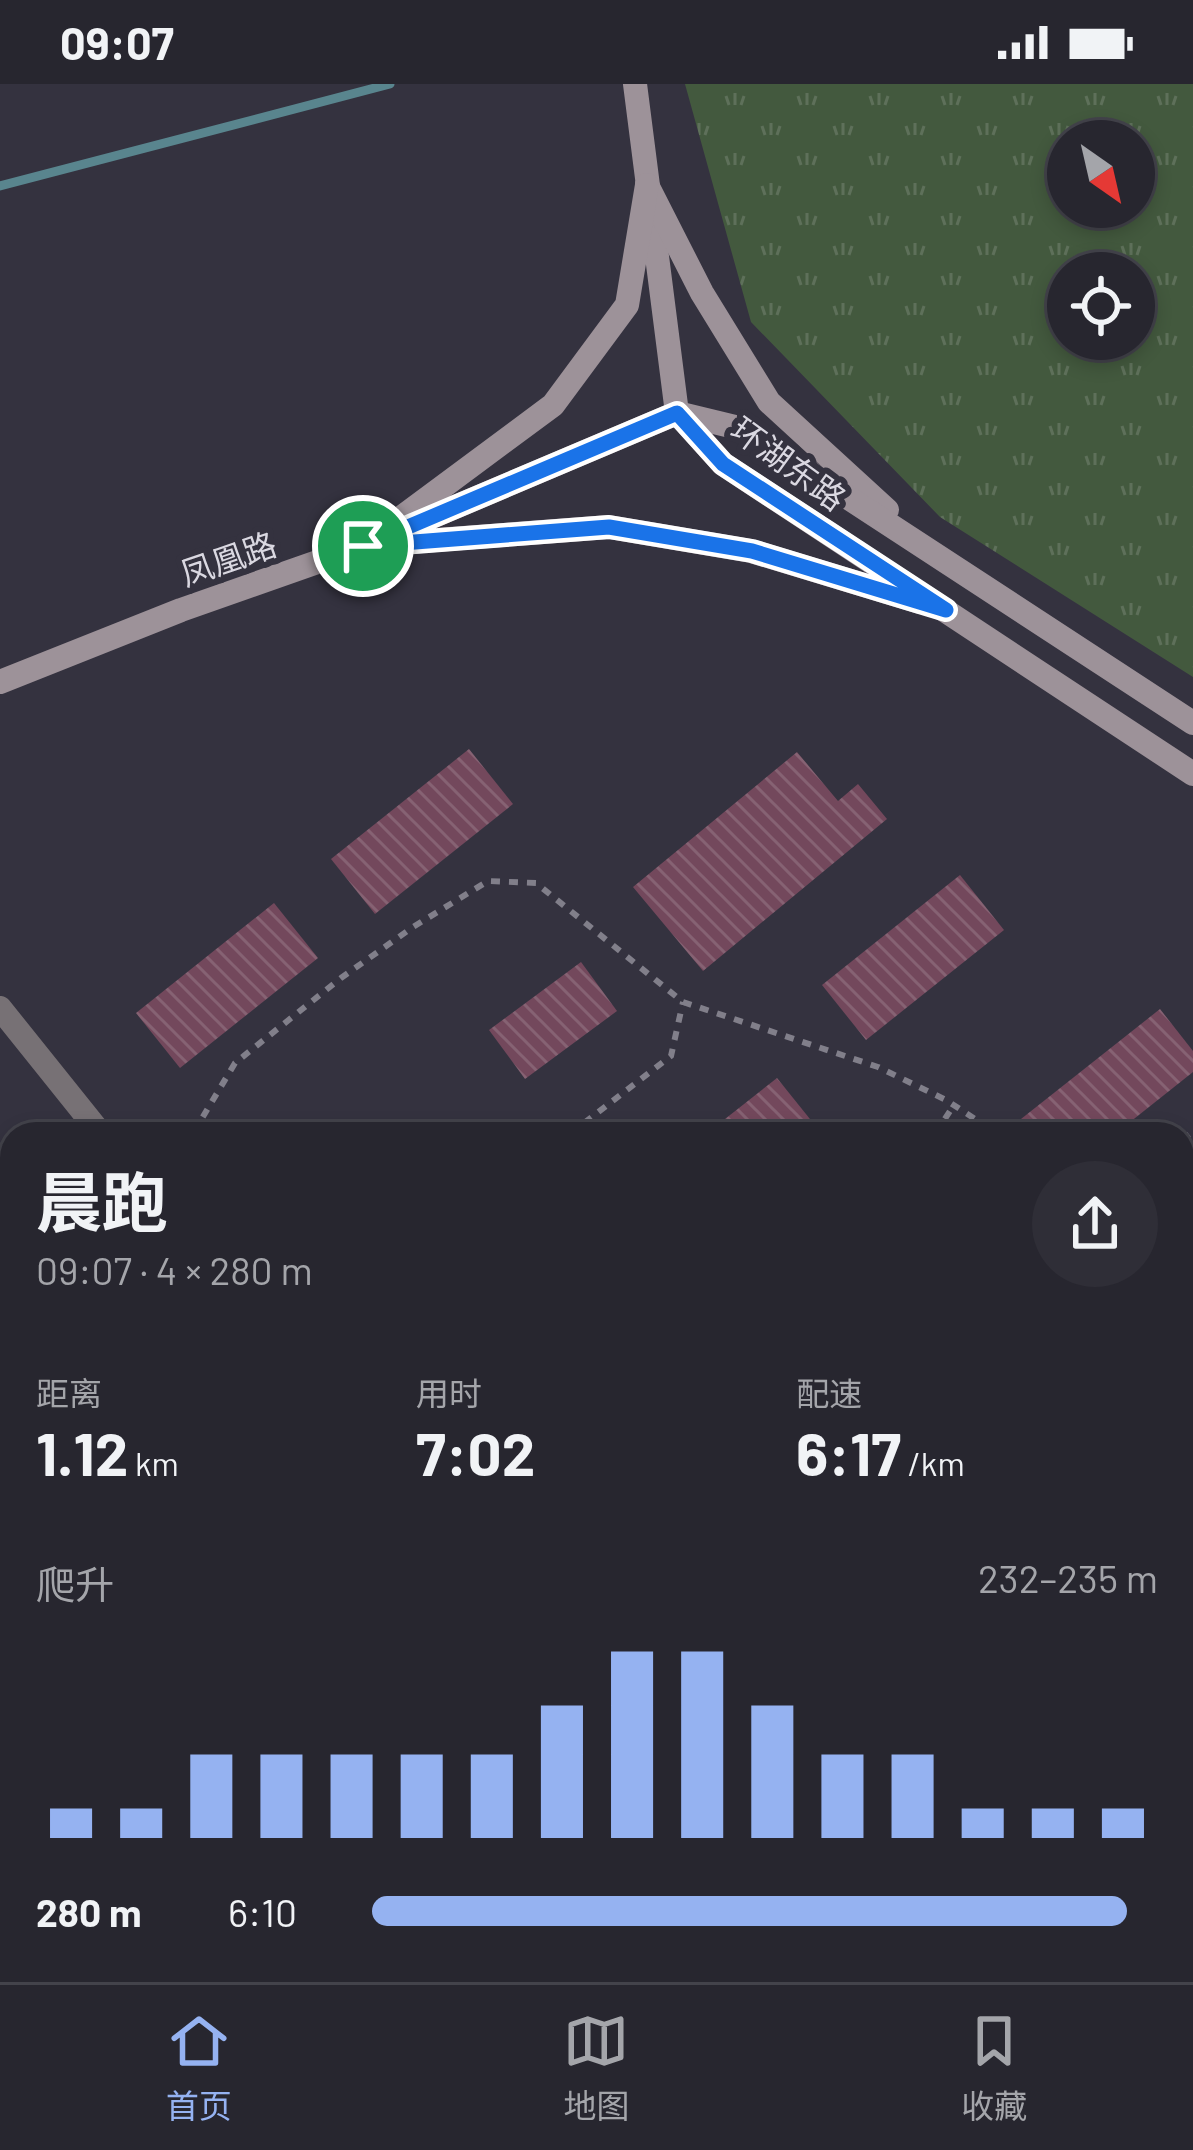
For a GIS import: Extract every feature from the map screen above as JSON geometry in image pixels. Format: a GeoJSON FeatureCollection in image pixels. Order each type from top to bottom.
{"type":"FeatureCollection","features":[{"type":"Feature","properties":{"kind":"main road"},"geometry":{"type":"LineString","coordinates":[[634,84],[677,413]]}},
{"type":"Feature","properties":{"kind":"main road"},"geometry":{"type":"LineString","coordinates":[[363,546],[553,405],[627,305],[647,184]]}},
{"type":"Feature","properties":{"kind":"main road"},"geometry":{"type":"LineString","coordinates":[[647,184],[702,293],[769,402],[946,564]]}},
{"type":"Feature","properties":{"kind":"main road","name":"凤凰路"},"geometry":{"type":"LineString","coordinates":[[0,682],[181,610],[363,546],[677,413]]}},
{"type":"Feature","properties":{"kind":"main road","name":"环湖东路"},"geometry":{"type":"LineString","coordinates":[[677,413],[743,429],[1193,723]]}},
{"type":"Feature","properties":{"kind":"main road","name":"环湖东路"},"geometry":{"type":"LineString","coordinates":[[677,413],[723,464],[1193,774]]}},
{"type":"Feature","properties":{"kind":"main road"},"geometry":{"type":"LineString","coordinates":[[363,546],[609,527],[752,551],[946,610]]}},
{"type":"Feature","properties":{"kind":"street"},"geometry":{"type":"LineString","coordinates":[[0,1008],[91,1122]]}},
{"type":"Feature","properties":{"kind":"path"},"geometry":{"type":"LineString","coordinates":[[202,1122],[235,1063],[359,965],[488,881],[536,884],[683,1002],[878,1067],[979,1122]]}},
{"type":"Feature","properties":{"kind":"path"},"geometry":{"type":"LineString","coordinates":[[586,1122],[671,1056],[683,1002]]}},
{"type":"Feature","properties":{"kind":"path"},"geometry":{"type":"LineString","coordinates":[[943,1122],[954,1106]]}},
{"type":"Feature","properties":{"kind":"green space"},"geometry":{"type":"Polygon","coordinates":[[[685,84],[1193,84],[1193,677],[940,517],[751,322],[685,84]]]}},
{"type":"Feature","properties":{"kind":"building"},"geometry":{"type":"Polygon","coordinates":[[[469,749],[513,804],[375,914],[331,859],[469,749]]]}},
{"type":"Feature","properties":{"kind":"building"},"geometry":{"type":"Polygon","coordinates":[[[797,752],[838,801],[858,784],[887,819],[703,971],[633,887],[797,752]]]}},
{"type":"Feature","properties":{"kind":"building"},"geometry":{"type":"Polygon","coordinates":[[[960,875],[1004,930],[866,1040],[822,985],[960,875]]]}},
{"type":"Feature","properties":{"kind":"building"},"geometry":{"type":"Polygon","coordinates":[[[274,903],[318,958],[180,1068],[136,1013],[274,903]]]}},
{"type":"Feature","properties":{"kind":"building"},"geometry":{"type":"Polygon","coordinates":[[[581,962],[617,1011],[525,1079],[489,1030],[581,962]]]}},
{"type":"Feature","properties":{"kind":"building"},"geometry":{"type":"Polygon","coordinates":[[[1160,1009],[1193,1051],[1193,1072],[1130,1122],[1021,1119],[1160,1009]]]}},
{"type":"Feature","properties":{"kind":"building"},"geometry":{"type":"Polygon","coordinates":[[[777,1078],[812,1122],[721,1122],[777,1078]]]}},
{"type":"Feature","properties":{"kind":"waterway"},"geometry":{"type":"LineString","coordinates":[[0,186],[390,84]]}},
{"type":"Feature","properties":{"kind":"route"},"geometry":{"type":"LineString","coordinates":[[677,413],[723,464],[946,610],[752,551],[609,527],[363,546],[677,413]]}}]}
